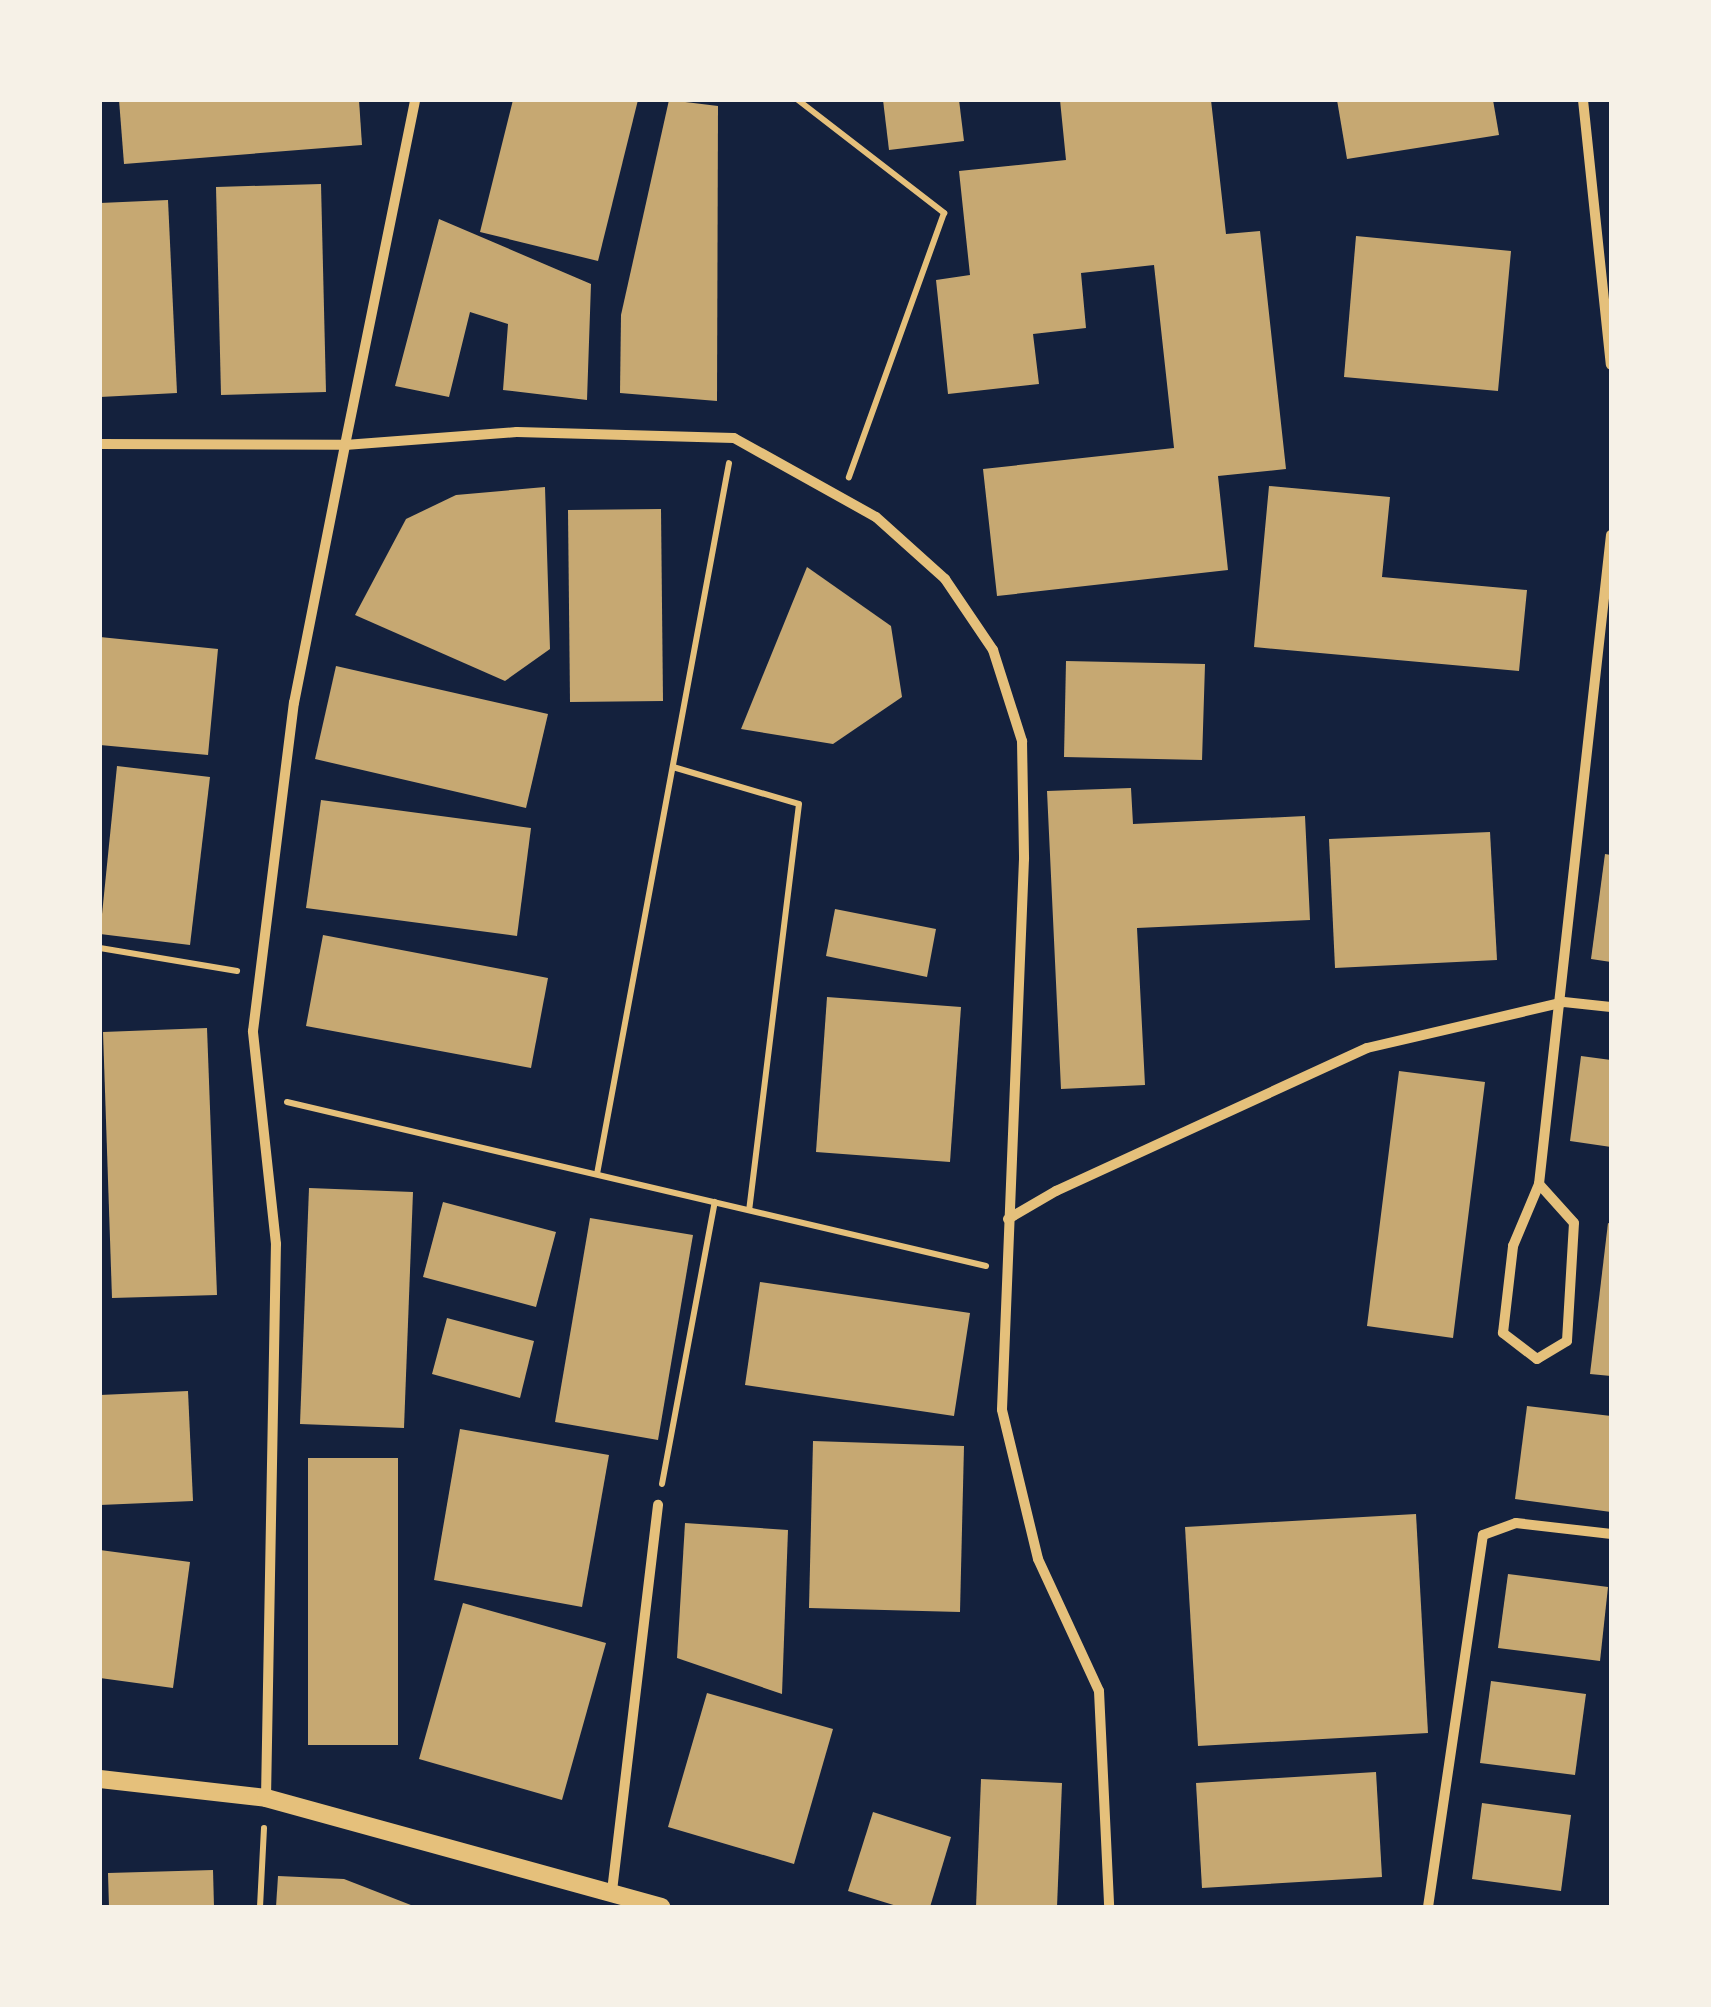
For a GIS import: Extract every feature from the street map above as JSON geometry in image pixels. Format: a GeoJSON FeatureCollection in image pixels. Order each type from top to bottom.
{"type":"FeatureCollection","features":[{"type":"Feature","properties":{"kind":"street"},"geometry":{"type":"LineString","coordinates":[[266,1798],[276,1244],[254,1031],[294,703],[415,100]]}},
{"type":"Feature","properties":{"kind":"street"},"geometry":{"type":"LineString","coordinates":[[1582,100],[1611,365]]}},
{"type":"Feature","properties":{"kind":"street"},"geometry":{"type":"LineString","coordinates":[[100,444],[345,445],[517,432],[734,438],[876,517],[945,580],[993,650],[1022,741],[1024,859],[1002,1410],[1038,1560],[1099,1691],[1109,1907]]}},
{"type":"Feature","properties":{"kind":"street"},"geometry":{"type":"LineString","coordinates":[[1539,1184],[1574,1223],[1567,1342],[1537,1360],[1503,1333],[1513,1246],[1539,1184],[1564,1002],[1611,535]]}},
{"type":"Feature","properties":{"kind":"street"},"geometry":{"type":"LineString","coordinates":[[1008,1220],[1056,1191],[1367,1048],[1564,1002],[1611,1007]]}},
{"type":"Feature","properties":{"kind":"street"},"geometry":{"type":"LineString","coordinates":[[612,1891],[658,1505]]}},
{"type":"Feature","properties":{"kind":"street"},"geometry":{"type":"LineString","coordinates":[[1428,1907],[1483,1535],[1516,1524],[1611,1534]]}},
{"type":"Feature","properties":{"kind":"street"},"geometry":{"type":"LineString","coordinates":[[100,1779],[266,1798],[661,1907]]}},
{"type":"Feature","properties":{"kind":"path"},"geometry":{"type":"LineString","coordinates":[[798,100],[944,213],[842,498]]}},
{"type":"Feature","properties":{"kind":"path"},"geometry":{"type":"LineString","coordinates":[[597,1174],[734,438]]}},
{"type":"Feature","properties":{"kind":"path"},"geometry":{"type":"LineString","coordinates":[[673,768],[798,804],[749,1210]]}},
{"type":"Feature","properties":{"kind":"path"},"geometry":{"type":"LineString","coordinates":[[100,948],[260,975]]}},
{"type":"Feature","properties":{"kind":"path"},"geometry":{"type":"LineString","coordinates":[[260,1096],[1006,1270]]}},
{"type":"Feature","properties":{"kind":"path"},"geometry":{"type":"LineString","coordinates":[[658,1505],[715,1202]]}},
{"type":"Feature","properties":{"kind":"path"},"geometry":{"type":"LineString","coordinates":[[260,1907],[266,1798]]}},
{"type":"Feature","properties":{"kind":"building"},"geometry":{"type":"Polygon","coordinates":[[[119,100],[359,100],[362,145],[124,164],[119,100]]]}},
{"type":"Feature","properties":{"kind":"building"},"geometry":{"type":"Polygon","coordinates":[[[513,100],[638,100],[598,261],[480,232],[513,100]]]}},
{"type":"Feature","properties":{"kind":"building"},"geometry":{"type":"Polygon","coordinates":[[[669,100],[718,106],[717,401],[620,393],[621,315],[669,100]]]}},
{"type":"Feature","properties":{"kind":"building"},"geometry":{"type":"Polygon","coordinates":[[[883,100],[959,100],[964,141],[889,150],[883,100]]]}},
{"type":"Feature","properties":{"kind":"building"},"geometry":{"type":"Polygon","coordinates":[[[1060,100],[1211,100],[1226,234],[1260,231],[1286,469],[1218,476],[1228,570],[997,596],[983,469],[1174,448],[1154,265],[1081,273],[1086,328],[1033,334],[1039,384],[948,394],[936,280],[970,275],[959,171],[1066,160],[1060,100]]]}},
{"type":"Feature","properties":{"kind":"building"},"geometry":{"type":"Polygon","coordinates":[[[1337,100],[1493,100],[1499,135],[1347,159],[1337,100]]]}},
{"type":"Feature","properties":{"kind":"building"},"geometry":{"type":"Polygon","coordinates":[[[321,184],[326,392],[221,395],[216,187],[321,184]]]}},
{"type":"Feature","properties":{"kind":"building"},"geometry":{"type":"Polygon","coordinates":[[[168,200],[177,393],[100,397],[100,203],[168,200]]]}},
{"type":"Feature","properties":{"kind":"building"},"geometry":{"type":"Polygon","coordinates":[[[439,219],[591,284],[587,400],[503,390],[508,324],[470,312],[449,397],[395,386],[439,219]]]}},
{"type":"Feature","properties":{"kind":"building"},"geometry":{"type":"Polygon","coordinates":[[[1356,236],[1511,251],[1498,391],[1344,377],[1356,236]]]}},
{"type":"Feature","properties":{"kind":"building"},"geometry":{"type":"Polygon","coordinates":[[[1269,486],[1390,497],[1382,577],[1527,590],[1519,671],[1254,647],[1269,486]]]}},
{"type":"Feature","properties":{"kind":"building"},"geometry":{"type":"Polygon","coordinates":[[[545,487],[550,649],[505,681],[355,615],[406,519],[456,495],[545,487]]]}},
{"type":"Feature","properties":{"kind":"building"},"geometry":{"type":"Polygon","coordinates":[[[661,509],[663,701],[570,702],[568,510],[661,509]]]}},
{"type":"Feature","properties":{"kind":"building"},"geometry":{"type":"Polygon","coordinates":[[[807,567],[891,626],[902,697],[833,744],[741,729],[807,567]]]}},
{"type":"Feature","properties":{"kind":"building"},"geometry":{"type":"Polygon","coordinates":[[[100,637],[218,649],[208,755],[100,745],[100,637]]]}},
{"type":"Feature","properties":{"kind":"building"},"geometry":{"type":"Polygon","coordinates":[[[1066,661],[1205,664],[1202,760],[1064,757],[1066,661]]]}},
{"type":"Feature","properties":{"kind":"building"},"geometry":{"type":"Polygon","coordinates":[[[336,666],[548,714],[526,808],[315,759],[336,666]]]}},
{"type":"Feature","properties":{"kind":"building"},"geometry":{"type":"Polygon","coordinates":[[[117,766],[210,777],[190,945],[100,934],[117,766]]]}},
{"type":"Feature","properties":{"kind":"building"},"geometry":{"type":"Polygon","coordinates":[[[1131,788],[1133,824],[1305,816],[1310,920],[1137,928],[1145,1085],[1061,1089],[1047,791],[1131,788]]]}},
{"type":"Feature","properties":{"kind":"building"},"geometry":{"type":"Polygon","coordinates":[[[321,800],[531,828],[517,936],[306,908],[321,800]]]}},
{"type":"Feature","properties":{"kind":"building"},"geometry":{"type":"Polygon","coordinates":[[[1490,832],[1497,960],[1335,968],[1329,839],[1490,832]]]}},
{"type":"Feature","properties":{"kind":"building"},"geometry":{"type":"Polygon","coordinates":[[[1605,854],[1611,855],[1611,962],[1591,959],[1605,854]]]}},
{"type":"Feature","properties":{"kind":"building"},"geometry":{"type":"Polygon","coordinates":[[[835,909],[936,929],[927,977],[826,956],[835,909]]]}},
{"type":"Feature","properties":{"kind":"building"},"geometry":{"type":"Polygon","coordinates":[[[323,935],[548,978],[531,1068],[306,1026],[323,935]]]}},
{"type":"Feature","properties":{"kind":"building"},"geometry":{"type":"Polygon","coordinates":[[[827,997],[961,1007],[950,1162],[816,1152],[827,997]]]}},
{"type":"Feature","properties":{"kind":"building"},"geometry":{"type":"Polygon","coordinates":[[[207,1028],[217,1295],[112,1298],[103,1032],[207,1028]]]}},
{"type":"Feature","properties":{"kind":"building"},"geometry":{"type":"Polygon","coordinates":[[[1581,1056],[1611,1060],[1611,1147],[1570,1141],[1581,1056]]]}},
{"type":"Feature","properties":{"kind":"building"},"geometry":{"type":"Polygon","coordinates":[[[1399,1071],[1485,1082],[1453,1338],[1367,1326],[1399,1071]]]}},
{"type":"Feature","properties":{"kind":"building"},"geometry":{"type":"Polygon","coordinates":[[[309,1188],[413,1192],[404,1428],[300,1424],[309,1188]]]}},
{"type":"Feature","properties":{"kind":"building"},"geometry":{"type":"Polygon","coordinates":[[[443,1202],[556,1232],[536,1307],[423,1277],[443,1202]]]}},
{"type":"Feature","properties":{"kind":"building"},"geometry":{"type":"Polygon","coordinates":[[[590,1218],[693,1235],[658,1440],[555,1422],[590,1218]]]}},
{"type":"Feature","properties":{"kind":"building"},"geometry":{"type":"Polygon","coordinates":[[[1608,1223],[1611,1224],[1611,1376],[1590,1374],[1608,1223]]]}},
{"type":"Feature","properties":{"kind":"building"},"geometry":{"type":"Polygon","coordinates":[[[760,1282],[970,1313],[954,1416],[745,1385],[760,1282]]]}},
{"type":"Feature","properties":{"kind":"building"},"geometry":{"type":"Polygon","coordinates":[[[447,1318],[534,1341],[520,1398],[432,1374],[447,1318]]]}},
{"type":"Feature","properties":{"kind":"building"},"geometry":{"type":"Polygon","coordinates":[[[188,1391],[193,1501],[100,1505],[100,1395],[188,1391]]]}},
{"type":"Feature","properties":{"kind":"building"},"geometry":{"type":"Polygon","coordinates":[[[1527,1406],[1611,1416],[1611,1512],[1515,1499],[1527,1406]]]}},
{"type":"Feature","properties":{"kind":"building"},"geometry":{"type":"Polygon","coordinates":[[[460,1429],[609,1455],[582,1607],[434,1580],[460,1429]]]}},
{"type":"Feature","properties":{"kind":"building"},"geometry":{"type":"Polygon","coordinates":[[[813,1441],[964,1446],[960,1612],[809,1608],[813,1441]]]}},
{"type":"Feature","properties":{"kind":"building"},"geometry":{"type":"Polygon","coordinates":[[[308,1458],[398,1458],[398,1745],[308,1745],[308,1458]]]}},
{"type":"Feature","properties":{"kind":"building"},"geometry":{"type":"Polygon","coordinates":[[[1416,1514],[1428,1733],[1198,1746],[1185,1527],[1416,1514]]]}},
{"type":"Feature","properties":{"kind":"building"},"geometry":{"type":"Polygon","coordinates":[[[685,1523],[788,1530],[782,1694],[677,1658],[685,1523]]]}},
{"type":"Feature","properties":{"kind":"building"},"geometry":{"type":"Polygon","coordinates":[[[100,1550],[190,1562],[173,1688],[100,1678],[100,1550]]]}},
{"type":"Feature","properties":{"kind":"building"},"geometry":{"type":"Polygon","coordinates":[[[1508,1574],[1608,1587],[1600,1661],[1498,1648],[1508,1574]]]}},
{"type":"Feature","properties":{"kind":"building"},"geometry":{"type":"Polygon","coordinates":[[[463,1603],[606,1643],[562,1800],[419,1759],[463,1603]]]}},
{"type":"Feature","properties":{"kind":"building"},"geometry":{"type":"Polygon","coordinates":[[[1491,1681],[1586,1694],[1575,1775],[1480,1763],[1491,1681]]]}},
{"type":"Feature","properties":{"kind":"building"},"geometry":{"type":"Polygon","coordinates":[[[707,1693],[833,1729],[794,1864],[668,1827],[707,1693]]]}},
{"type":"Feature","properties":{"kind":"building"},"geometry":{"type":"Polygon","coordinates":[[[1376,1772],[1382,1877],[1202,1888],[1196,1783],[1376,1772]]]}},
{"type":"Feature","properties":{"kind":"building"},"geometry":{"type":"Polygon","coordinates":[[[981,1779],[1062,1783],[1057,1907],[976,1907],[981,1779]]]}},
{"type":"Feature","properties":{"kind":"building"},"geometry":{"type":"Polygon","coordinates":[[[1482,1803],[1571,1815],[1561,1891],[1472,1879],[1482,1803]]]}},
{"type":"Feature","properties":{"kind":"building"},"geometry":{"type":"Polygon","coordinates":[[[873,1812],[951,1837],[930,1907],[900,1907],[848,1891],[873,1812]]]}},
{"type":"Feature","properties":{"kind":"building"},"geometry":{"type":"Polygon","coordinates":[[[213,1870],[214,1907],[109,1907],[108,1873],[213,1870]]]}},
{"type":"Feature","properties":{"kind":"building"},"geometry":{"type":"Polygon","coordinates":[[[278,1876],[344,1879],[416,1907],[276,1907],[278,1876]]]}}]}
